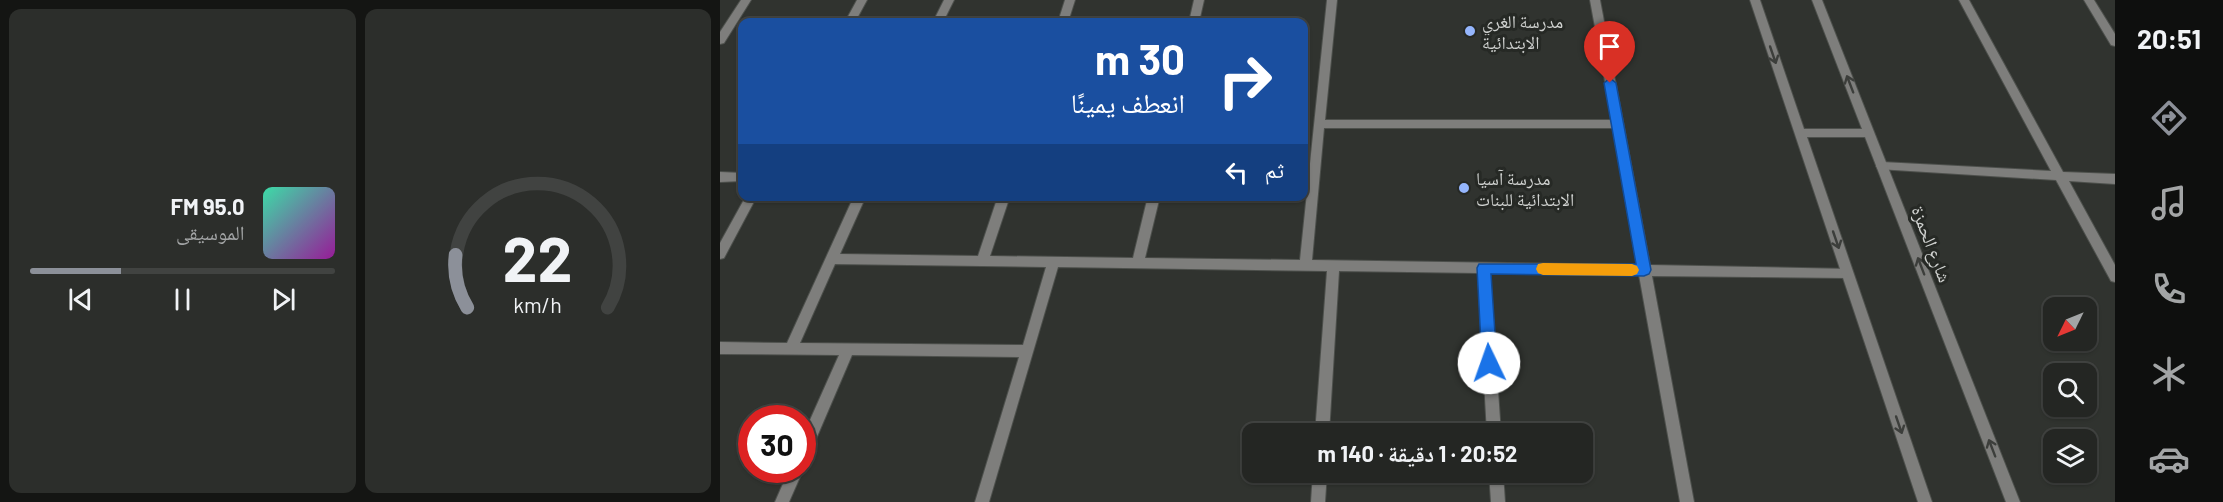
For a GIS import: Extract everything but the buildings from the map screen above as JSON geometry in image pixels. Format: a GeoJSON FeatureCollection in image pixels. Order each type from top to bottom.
{"type":"FeatureCollection","features":[{"type":"Feature","properties":{"kind":"street"},"geometry":{"type":"LineString","coordinates":[[720,40],[746,0]]}},
{"type":"Feature","properties":{"kind":"street"},"geometry":{"type":"LineString","coordinates":[[852,18],[862,0]]}},
{"type":"Feature","properties":{"kind":"street"},"geometry":{"type":"LineString","coordinates":[[940,18],[948,0]]}},
{"type":"Feature","properties":{"kind":"street"},"geometry":{"type":"LineString","coordinates":[[1064,18],[1070,0]]}},
{"type":"Feature","properties":{"kind":"street"},"geometry":{"type":"LineString","coordinates":[[1195,18],[1199,0]]}},
{"type":"Feature","properties":{"kind":"street"},"geometry":{"type":"LineString","coordinates":[[1305,266],[1332,0]]}},
{"type":"Feature","properties":{"kind":"street"},"geometry":{"type":"LineString","coordinates":[[1595,0],[1687,502]]}},
{"type":"Feature","properties":{"kind":"street"},"geometry":{"type":"LineString","coordinates":[[1755,0],[1925,502]]}},
{"type":"Feature","properties":{"kind":"street","name":"شارع الحمزة"},"geometry":{"type":"LineString","coordinates":[[1817,0],[2013,502]]}},
{"type":"Feature","properties":{"kind":"street"},"geometry":{"type":"LineString","coordinates":[[1964,0],[2115,277]]}},
{"type":"Feature","properties":{"kind":"street"},"geometry":{"type":"LineString","coordinates":[[2089,0],[2115,42]]}},
{"type":"Feature","properties":{"kind":"street"},"geometry":{"type":"LineString","coordinates":[[1319,124],[1618,124]]}},
{"type":"Feature","properties":{"kind":"street"},"geometry":{"type":"LineString","coordinates":[[1800,133],[1869,133]]}},
{"type":"Feature","properties":{"kind":"street"},"geometry":{"type":"LineString","coordinates":[[1882,166],[2115,179]]}},
{"type":"Feature","properties":{"kind":"street"},"geometry":{"type":"LineString","coordinates":[[720,177],[738,177]]}},
{"type":"Feature","properties":{"kind":"street"},"geometry":{"type":"LineString","coordinates":[[720,254],[749,201]]}},
{"type":"Feature","properties":{"kind":"street"},"geometry":{"type":"LineString","coordinates":[[791,348],[858,201]]}},
{"type":"Feature","properties":{"kind":"street"},"geometry":{"type":"LineString","coordinates":[[982,261],[1002,201]]}},
{"type":"Feature","properties":{"kind":"street"},"geometry":{"type":"LineString","coordinates":[[1138,263],[1153,201]]}},
{"type":"Feature","properties":{"kind":"street"},"geometry":{"type":"LineString","coordinates":[[831,259],[1847,273]]}},
{"type":"Feature","properties":{"kind":"street"},"geometry":{"type":"LineString","coordinates":[[981,502],[1054,262]]}},
{"type":"Feature","properties":{"kind":"street"},"geometry":{"type":"LineString","coordinates":[[1323,423],[1333,266]]}},
{"type":"Feature","properties":{"kind":"street"},"geometry":{"type":"LineString","coordinates":[[1484,268],[1493,423]]}},
{"type":"Feature","properties":{"kind":"street"},"geometry":{"type":"LineString","coordinates":[[720,348],[1027,351]]}},
{"type":"Feature","properties":{"kind":"street"},"geometry":{"type":"LineString","coordinates":[[816,423],[848,349]]}},
{"type":"Feature","properties":{"kind":"street"},"geometry":{"type":"LineString","coordinates":[[782,502],[790,483]]}},
{"type":"Feature","properties":{"kind":"street"},"geometry":{"type":"LineString","coordinates":[[1318,502],[1319,483]]}},
{"type":"Feature","properties":{"kind":"street"},"geometry":{"type":"LineString","coordinates":[[1497,483],[1498,502]]}},
{"type":"Feature","properties":{"kind":"slow traffic"},"geometry":{"type":"LineString","coordinates":[[1543,269],[1632,270]]}},
{"type":"Feature","properties":{"kind":"place","name":"مدرسة الغري الابتدائية"},"geometry":{"type":"Point","coordinates":[1470,31]}},
{"type":"Feature","properties":{"kind":"place","name":"مدرسة آسيا الابتدائية للبنات"},"geometry":{"type":"Point","coordinates":[1464,188]}},
{"type":"Feature","properties":{"kind":"route"},"geometry":{"type":"LineString","coordinates":[[1489,363],[1484,268],[1644,270],[1610,83]]}}]}
